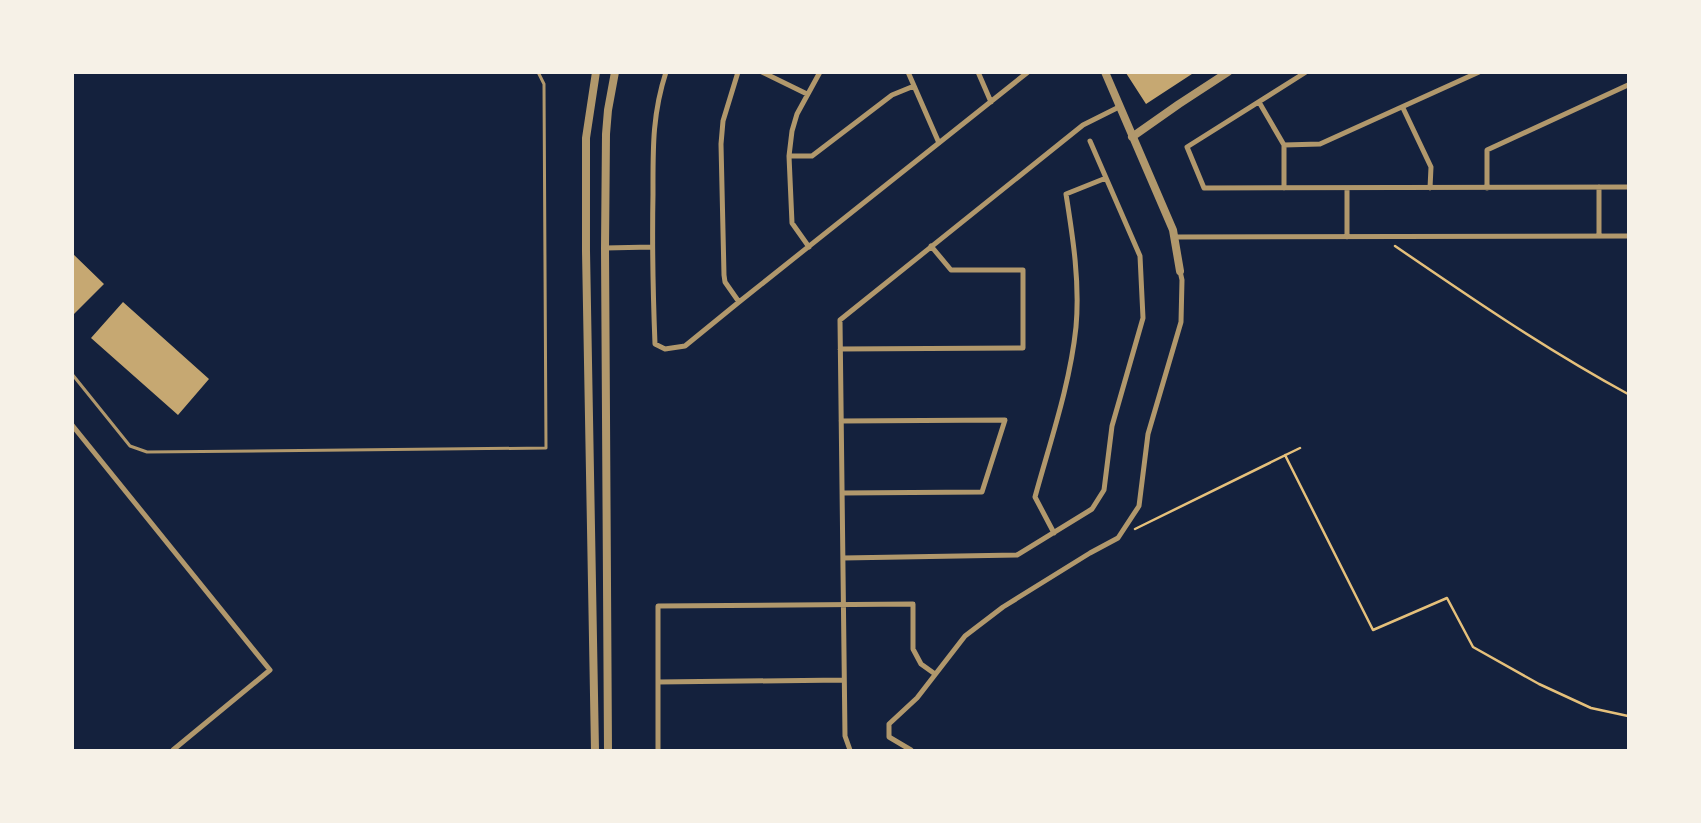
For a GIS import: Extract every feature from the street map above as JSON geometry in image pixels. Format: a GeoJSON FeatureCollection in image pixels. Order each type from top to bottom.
{"type":"FeatureCollection","features":[{"type":"Feature","properties":{"kind":"street"},"geometry":{"type":"LineString","coordinates":[[595,750],[586,261],[586,148],[589,111],[596,72]]}},
{"type":"Feature","properties":{"kind":"street"},"geometry":{"type":"LineString","coordinates":[[608,750],[606,134],[608,110],[616,72]]}},
{"type":"Feature","properties":{"kind":"street"},"geometry":{"type":"LineString","coordinates":[[666,72],[655,120],[652,248],[655,344],[665,349],[686,346],[1028,72]]}},
{"type":"Feature","properties":{"kind":"street"},"geometry":{"type":"LineString","coordinates":[[738,72],[723,121],[721,144],[724,275],[725,282],[739,302]]}},
{"type":"Feature","properties":{"kind":"street"},"geometry":{"type":"LineString","coordinates":[[762,72],[807,94]]}},
{"type":"Feature","properties":{"kind":"street"},"geometry":{"type":"LineString","coordinates":[[809,247],[792,224],[789,156],[792,131],[797,114],[820,72]]}},
{"type":"Feature","properties":{"kind":"street"},"geometry":{"type":"LineString","coordinates":[[908,72],[939,143]]}},
{"type":"Feature","properties":{"kind":"street"},"geometry":{"type":"LineString","coordinates":[[978,72],[991,102]]}},
{"type":"Feature","properties":{"kind":"street"},"geometry":{"type":"LineString","coordinates":[[911,750],[888,737],[890,724],[916,698],[965,636],[1003,607],[1090,553],[1118,538],[1139,506],[1148,434],[1181,322],[1182,280],[1175,237],[1105,72]]}},
{"type":"Feature","properties":{"kind":"street"},"geometry":{"type":"LineString","coordinates":[[1132,138],[1228,72]]}},
{"type":"Feature","properties":{"kind":"street"},"geometry":{"type":"LineString","coordinates":[[1306,72],[1187,147],[1204,188],[1628,187]]}},
{"type":"Feature","properties":{"kind":"street"},"geometry":{"type":"LineString","coordinates":[[1284,145],[1320,144],[1479,72]]}},
{"type":"Feature","properties":{"kind":"street"},"geometry":{"type":"LineString","coordinates":[[789,156],[812,156],[892,95],[914,86]]}},
{"type":"Feature","properties":{"kind":"street"},"geometry":{"type":"LineString","coordinates":[[1487,188],[1487,150],[1627,86],[1628,94]]}},
{"type":"Feature","properties":{"kind":"street"},"geometry":{"type":"LineString","coordinates":[[1259,102],[1284,145],[1284,188]]}},
{"type":"Feature","properties":{"kind":"street"},"geometry":{"type":"LineString","coordinates":[[843,750],[850,750],[845,736],[840,320],[1083,125],[1119,107]]}},
{"type":"Feature","properties":{"kind":"street"},"geometry":{"type":"LineString","coordinates":[[1403,108],[1431,167],[1430,188]]}},
{"type":"Feature","properties":{"kind":"street"},"geometry":{"type":"LineString","coordinates":[[843,558],[1018,555],[1092,509],[1104,490],[1112,426],[1143,318],[1140,256],[1090,141]]}},
{"type":"Feature","properties":{"kind":"street"},"geometry":{"type":"LineString","coordinates":[[1054,533],[1035,497],[1070,369],[1076,326],[1076,266],[1066,194],[1106,178]]}},
{"type":"Feature","properties":{"kind":"street"},"geometry":{"type":"LineString","coordinates":[[1598,187],[1598,236]]}},
{"type":"Feature","properties":{"kind":"street"},"geometry":{"type":"LineString","coordinates":[[1347,188],[1347,237]]}},
{"type":"Feature","properties":{"kind":"street"},"geometry":{"type":"LineString","coordinates":[[1175,237],[1628,236]]}},
{"type":"Feature","properties":{"kind":"street"},"geometry":{"type":"LineString","coordinates":[[840,349],[1023,348],[1023,270],[951,270],[931,246]]}},
{"type":"Feature","properties":{"kind":"street"},"geometry":{"type":"LineString","coordinates":[[605,248],[652,248]]}},
{"type":"Feature","properties":{"kind":"street"},"geometry":{"type":"LineString","coordinates":[[841,421],[1005,420],[982,492],[842,493]]}},
{"type":"Feature","properties":{"kind":"street"},"geometry":{"type":"LineString","coordinates":[[72,425],[270,670],[173,750]]}},
{"type":"Feature","properties":{"kind":"street"},"geometry":{"type":"LineString","coordinates":[[658,750],[658,606],[913,604],[913,649],[921,664],[935,674]]}},
{"type":"Feature","properties":{"kind":"street"},"geometry":{"type":"LineString","coordinates":[[658,682],[844,680]]}},
{"type":"Feature","properties":{"kind":"lane"},"geometry":{"type":"LineString","coordinates":[[72,374],[130,446],[147,452],[546,448],[544,84],[538,72]]}},
{"type":"Feature","properties":{"kind":"path"},"geometry":{"type":"LineString","coordinates":[[1382,237],[1505,322],[1628,394]]}},
{"type":"Feature","properties":{"kind":"path"},"geometry":{"type":"LineString","coordinates":[[1135,529],[1300,448]]}},
{"type":"Feature","properties":{"kind":"path"},"geometry":{"type":"LineString","coordinates":[[1285,455],[1373,630],[1447,598],[1473,647],[1539,684],[1591,708],[1628,716]]}},
{"type":"Feature","properties":{"kind":"building"},"geometry":{"type":"Polygon","coordinates":[[[1127,72],[1195,72],[1146,104],[1127,72]]]}},
{"type":"Feature","properties":{"kind":"building"},"geometry":{"type":"Polygon","coordinates":[[[72,253],[104,284],[74,314],[72,312],[72,253]]]}},
{"type":"Feature","properties":{"kind":"building"},"geometry":{"type":"Polygon","coordinates":[[[123,302],[209,379],[178,415],[91,338],[123,302]]]}}]}
